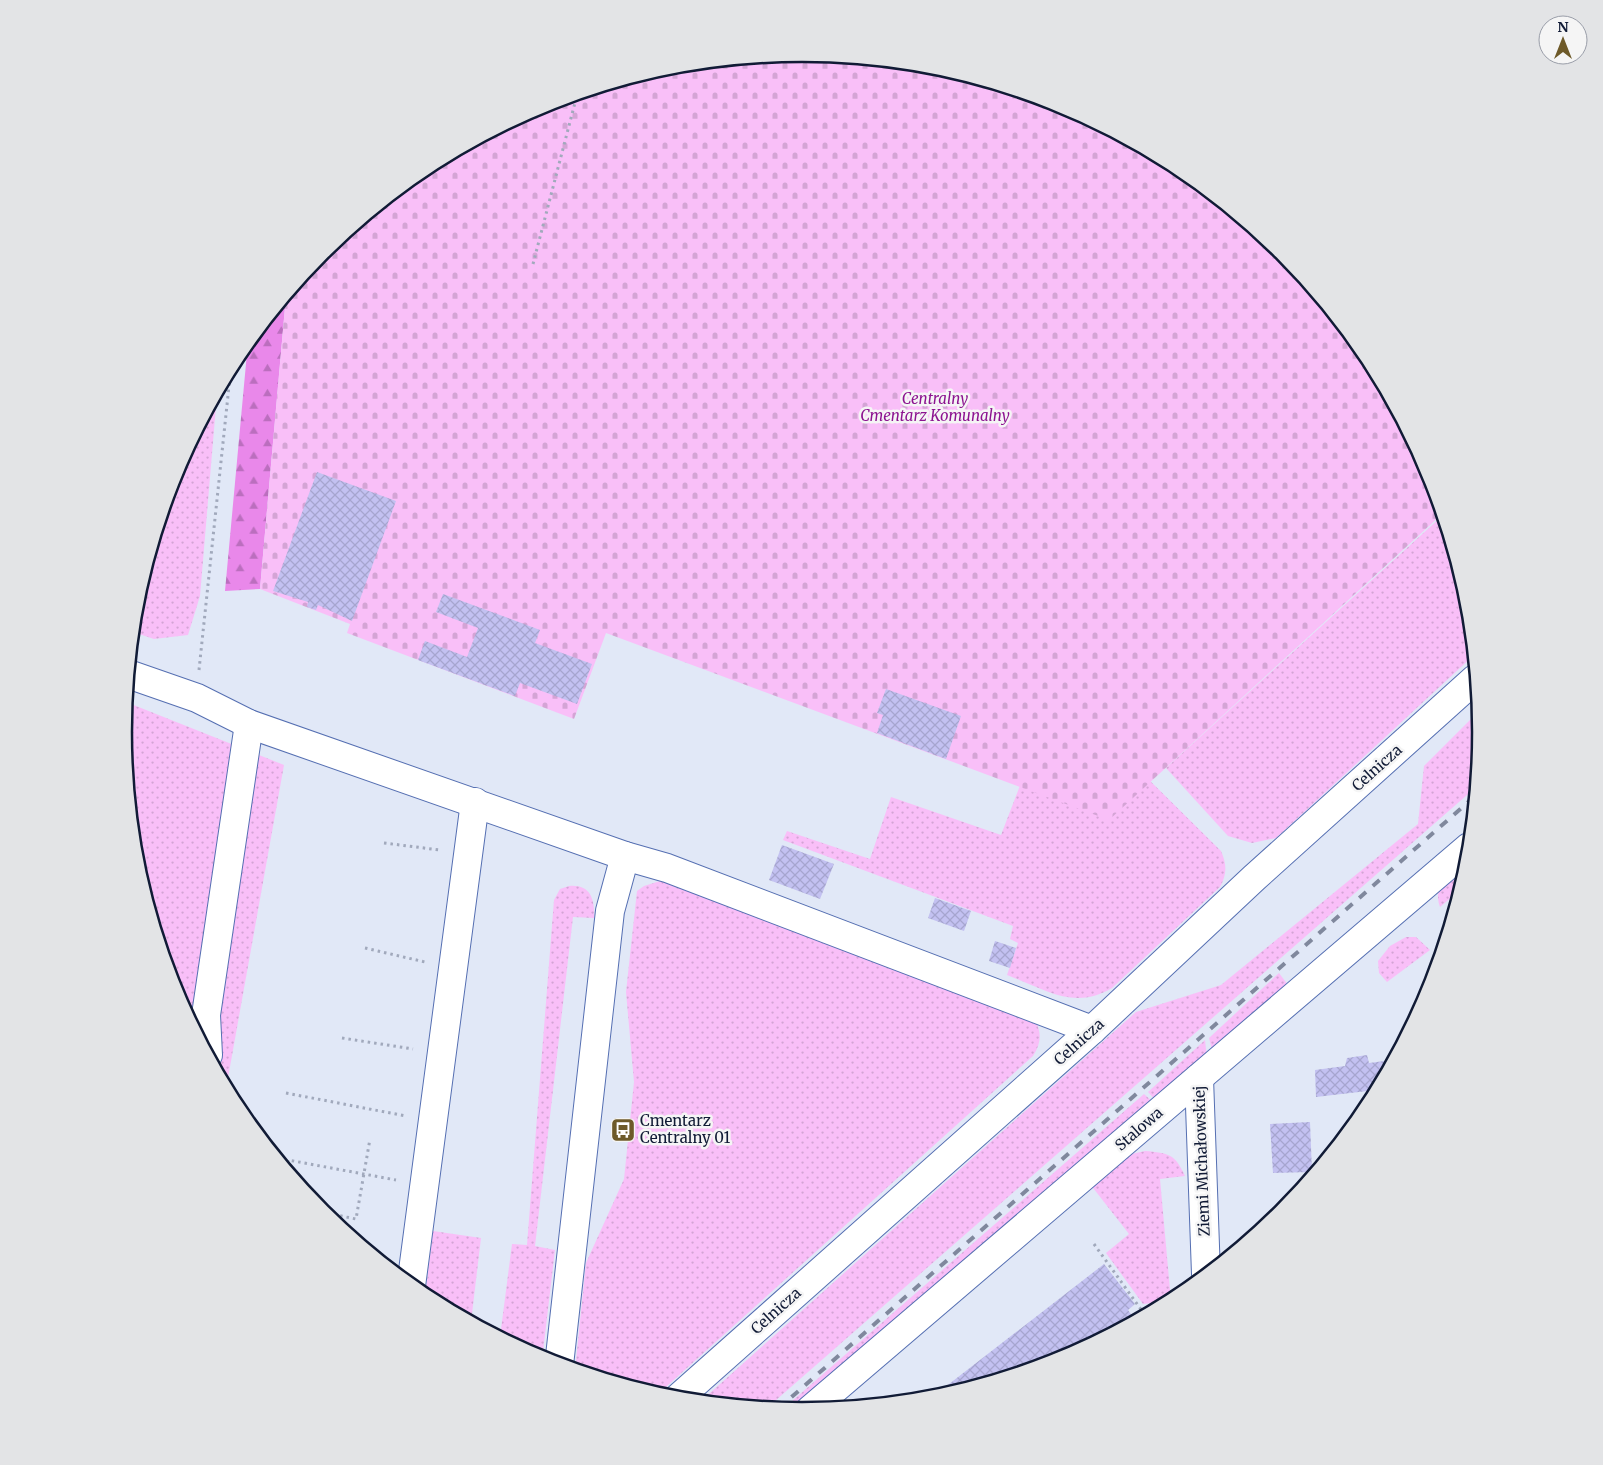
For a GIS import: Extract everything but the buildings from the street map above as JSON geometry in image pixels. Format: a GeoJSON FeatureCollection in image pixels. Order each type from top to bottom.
{"type":"FeatureCollection","features":[{"type":"Feature","properties":{"kind":"street"},"geometry":{"type":"LineString","coordinates":[[134,676],[196,698],[250,724],[626,856],[667,868],[1092,1030]]}},
{"type":"Feature","properties":{"kind":"street","name":"Celnicza"},"geometry":{"type":"LineString","coordinates":[[685,1392],[1092,1030],[1254,878],[1470,684]]}},
{"type":"Feature","properties":{"kind":"street"},"geometry":{"type":"LineString","coordinates":[[207,1041],[206,1015],[250,724]]}},
{"type":"Feature","properties":{"kind":"street"},"geometry":{"type":"LineString","coordinates":[[412,1277],[475,802]]}},
{"type":"Feature","properties":{"kind":"street","name":"Stalowa"},"geometry":{"type":"LineString","coordinates":[[820,1402],[1460,854]]}},
{"type":"Feature","properties":{"kind":"street"},"geometry":{"type":"LineString","coordinates":[[560,1357],[610,911],[626,856]]}},
{"type":"Feature","properties":{"kind":"street","name":"Ziemi Michałowskiej"},"geometry":{"type":"LineString","coordinates":[[1199,1078],[1206,1266]]}},
{"type":"Feature","properties":{"kind":"path"},"geometry":{"type":"LineString","coordinates":[[533,264],[575,102]]}},
{"type":"Feature","properties":{"kind":"path"},"geometry":{"type":"LineString","coordinates":[[196,698],[229,384]]}},
{"type":"Feature","properties":{"kind":"path"},"geometry":{"type":"LineString","coordinates":[[384,842],[468,854]]}},
{"type":"Feature","properties":{"kind":"path"},"geometry":{"type":"LineString","coordinates":[[365,948],[453,968]]}},
{"type":"Feature","properties":{"kind":"path"},"geometry":{"type":"LineString","coordinates":[[342,1038],[442,1054]]}},
{"type":"Feature","properties":{"kind":"path"},"geometry":{"type":"LineString","coordinates":[[286,1093],[433,1121]]}},
{"type":"Feature","properties":{"kind":"path"},"geometry":{"type":"LineString","coordinates":[[338,1215],[356,1219],[370,1140]]}},
{"type":"Feature","properties":{"kind":"path"},"geometry":{"type":"LineString","coordinates":[[288,1161],[424,1185]]}},
{"type":"Feature","properties":{"kind":"path"},"geometry":{"type":"LineString","coordinates":[[1094,1244],[1142,1309]]}},
{"type":"Feature","properties":{"kind":"green space","name":"Centralny Cmentarz Komunalny"},"geometry":{"type":"Polygon","coordinates":[[[802,62],[889,68],[975,85],[1017,98],[1098,132],[1174,175],[1243,229],[1275,259],[1333,325],[1359,360],[1382,398],[1402,436],[1437,519],[1109,820],[606,633],[574,719],[347,633],[350,624],[260,589],[285,307],[328,259],[360,229],[429,175],[505,132],[586,98],[628,85],[714,68],[758,64],[802,62]]]}},
{"type":"Feature","properties":{"kind":"green space"},"geometry":{"type":"Polygon","coordinates":[[[285,307],[260,589],[225,591],[247,356],[285,307]]]}},
{"type":"Feature","properties":{"kind":"green space"},"geometry":{"type":"Polygon","coordinates":[[[216,407],[200,596],[188,635],[154,639],[139,634],[154,559],[167,517],[183,476],[216,407]]]}},
{"type":"Feature","properties":{"kind":"green space"},"geometry":{"type":"Polygon","coordinates":[[[1437,520],[1449,559],[1459,602],[1467,661],[1276,838],[1252,843],[1228,836],[1166,768],[1437,520]]]}},
{"type":"Feature","properties":{"kind":"green space"},"geometry":{"type":"Polygon","coordinates":[[[1057,689],[1221,851],[1224,861],[1225,874],[1220,887],[1112,988],[1098,995],[1072,998],[1046,991],[1007,975],[1018,943],[1010,939],[1013,926],[783,840],[787,831],[870,859],[891,797],[1001,835],[1057,689]]]}},
{"type":"Feature","properties":{"kind":"green space"},"geometry":{"type":"Polygon","coordinates":[[[133,705],[284,765],[228,1078],[201,1029],[183,989],[167,948],[154,906],[137,820],[133,776],[133,705]]]}},
{"type":"Feature","properties":{"kind":"green space"},"geometry":{"type":"Polygon","coordinates":[[[1471,719],[1468,794],[775,1401],[707,1396],[1136,1012],[1221,985],[1418,824],[1424,766],[1471,719]]]}},
{"type":"Feature","properties":{"kind":"green space"},"geometry":{"type":"Polygon","coordinates":[[[1457,872],[1451,898],[1440,907],[1438,892],[1449,878],[1457,872]]]}},
{"type":"Feature","properties":{"kind":"green space"},"geometry":{"type":"Polygon","coordinates":[[[660,881],[669,882],[1035,1020],[1040,1038],[1033,1056],[664,1388],[628,1380],[576,1363],[586,1263],[624,1179],[634,1082],[626,992],[637,891],[644,886],[660,881]]]}},
{"type":"Feature","properties":{"kind":"green space"},"geometry":{"type":"Polygon","coordinates":[[[576,886],[587,890],[594,905],[594,918],[573,917],[535,1246],[555,1250],[543,1350],[501,1331],[512,1244],[527,1245],[554,900],[560,889],[576,886]]]}},
{"type":"Feature","properties":{"kind":"green space"},"geometry":{"type":"Polygon","coordinates":[[[1406,937],[1416,937],[1430,950],[1387,982],[1379,973],[1378,961],[1390,946],[1406,937]]]}},
{"type":"Feature","properties":{"kind":"green space"},"geometry":{"type":"Polygon","coordinates":[[[1279,973],[1288,985],[1213,1054],[1209,1038],[1279,973]]]}},
{"type":"Feature","properties":{"kind":"green space"},"geometry":{"type":"Polygon","coordinates":[[[1205,1040],[1207,1058],[1158,1103],[1148,1092],[1205,1040]]]}},
{"type":"Feature","properties":{"kind":"green space"},"geometry":{"type":"Polygon","coordinates":[[[1144,1094],[1155,1104],[1030,1205],[802,1402],[791,1402],[1144,1094]]]}},
{"type":"Feature","properties":{"kind":"green space"},"geometry":{"type":"Polygon","coordinates":[[[1145,1151],[1166,1154],[1178,1163],[1185,1176],[1160,1179],[1170,1292],[1153,1303],[1143,1304],[1106,1253],[1129,1234],[1090,1184],[1127,1155],[1145,1151]]]}},
{"type":"Feature","properties":{"kind":"green space"},"geometry":{"type":"Polygon","coordinates":[[[433,1231],[481,1238],[472,1316],[426,1288],[433,1231]]]}},
{"type":"Feature","properties":{"kind":"railway"},"geometry":{"type":"LineString","coordinates":[[786,1402],[1468,803]]}},
{"type":"Feature","properties":{"kind":"place","name":"Cmentarz Centralny 01"},"geometry":{"type":"Point","coordinates":[623,1130]}}]}
